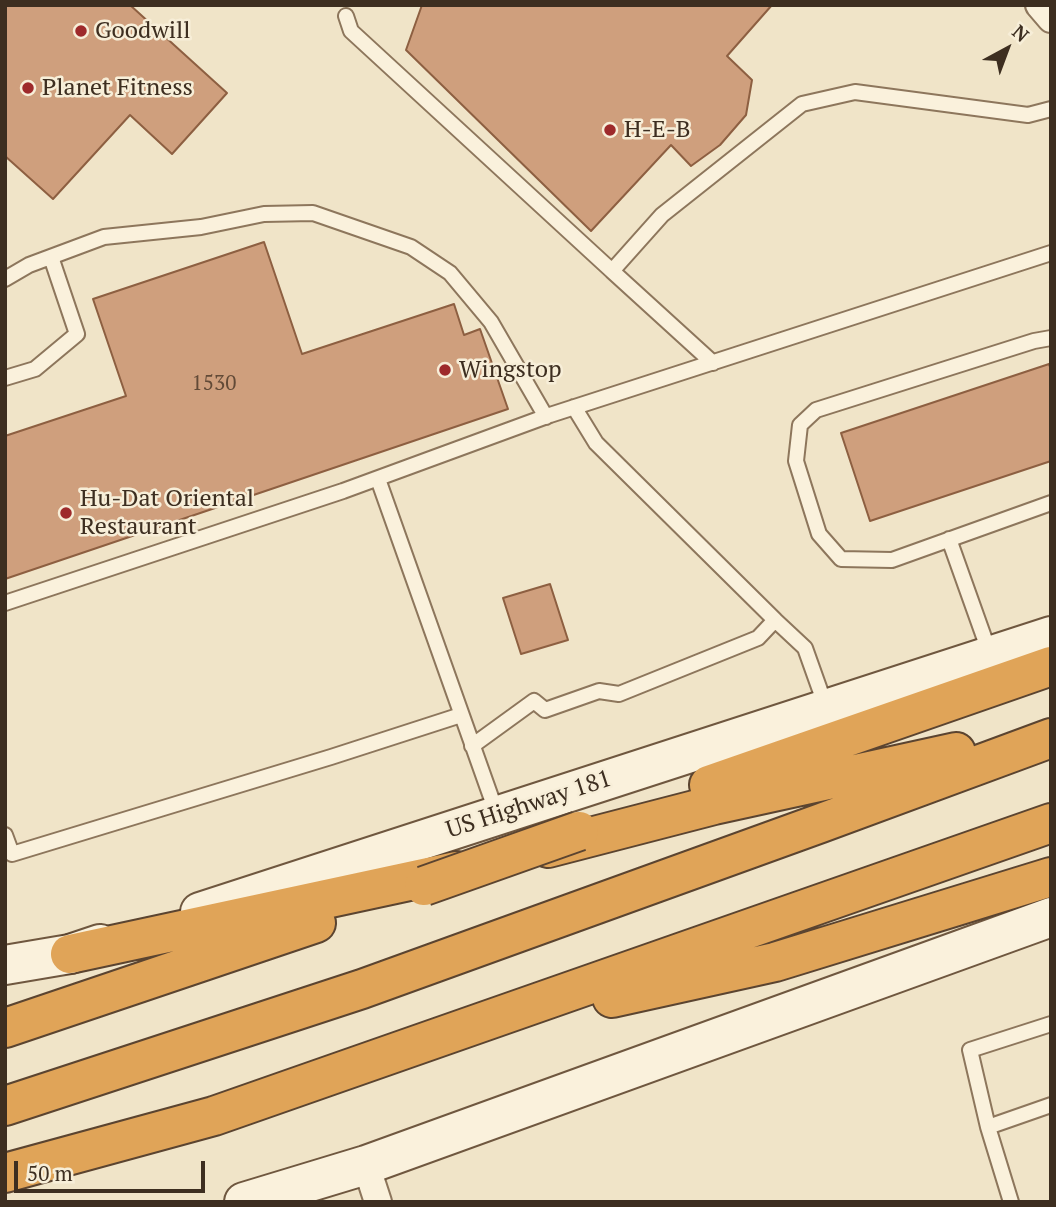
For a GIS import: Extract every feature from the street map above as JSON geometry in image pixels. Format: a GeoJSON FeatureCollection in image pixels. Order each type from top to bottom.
{"type":"FeatureCollection","features":[{"type":"Feature","properties":{"kind":"highway"},"geometry":{"type":"LineString","coordinates":[[5,1028],[424,886],[1051,666]]}},
{"type":"Feature","properties":{"kind":"highway"},"geometry":{"type":"LineString","coordinates":[[70,954],[448,873],[714,805],[1051,731]]}},
{"type":"Feature","properties":{"kind":"highway"},"geometry":{"type":"LineString","coordinates":[[5,1106],[362,989],[1051,738]]}},
{"type":"Feature","properties":{"kind":"highway"},"geometry":{"type":"LineString","coordinates":[[5,1173],[214,1116],[1051,824]]}},
{"type":"Feature","properties":{"kind":"highway"},"geometry":{"type":"LineString","coordinates":[[436,1038],[775,962],[1051,877]]}},
{"type":"Feature","properties":{"kind":"main road","name":"US Highway 181"},"geometry":{"type":"LineString","coordinates":[[5,965],[70,954],[1051,636]]}},
{"type":"Feature","properties":{"kind":"main road"},"geometry":{"type":"LineString","coordinates":[[244,1202],[366,1165],[1051,917]]}},
{"type":"Feature","properties":{"kind":"street"},"geometry":{"type":"LineString","coordinates":[[1040,5],[1051,19]]}},
{"type":"Feature","properties":{"kind":"street"},"geometry":{"type":"LineString","coordinates":[[366,1165],[378,1202]]}},
{"type":"Feature","properties":{"kind":"lane"},"geometry":{"type":"LineString","coordinates":[[346,16],[351,31],[712,363]]}},
{"type":"Feature","properties":{"kind":"lane"},"geometry":{"type":"LineString","coordinates":[[612,271],[662,215],[802,104],[855,92],[1028,115],[1051,109]]}},
{"type":"Feature","properties":{"kind":"lane"},"geometry":{"type":"LineString","coordinates":[[5,279],[29,265],[104,237],[201,228],[264,214],[313,213],[411,247],[450,273],[491,322],[546,417]]}},
{"type":"Feature","properties":{"kind":"lane"},"geometry":{"type":"LineString","coordinates":[[5,603],[378,479],[574,407],[1051,253]]}},
{"type":"Feature","properties":{"kind":"lane"},"geometry":{"type":"LineString","coordinates":[[5,378],[34,369],[77,334],[51,257]]}},
{"type":"Feature","properties":{"kind":"lane"},"geometry":{"type":"LineString","coordinates":[[1051,338],[1034,341],[816,410],[800,425],[796,461],[819,534],[841,559],[892,560],[1051,503]]}},
{"type":"Feature","properties":{"kind":"lane"},"geometry":{"type":"LineString","coordinates":[[574,407],[596,443],[806,648],[826,709]]}},
{"type":"Feature","properties":{"kind":"lane"},"geometry":{"type":"LineString","coordinates":[[378,479],[498,815]]}},
{"type":"Feature","properties":{"kind":"lane"},"geometry":{"type":"LineString","coordinates":[[949,539],[991,655]]}},
{"type":"Feature","properties":{"kind":"lane"},"geometry":{"type":"LineString","coordinates":[[472,747],[534,701],[545,710],[599,691],[620,694],[758,638],[775,620]]}},
{"type":"Feature","properties":{"kind":"lane"},"geometry":{"type":"LineString","coordinates":[[5,835],[12,854],[461,715]]}},
{"type":"Feature","properties":{"kind":"lane"},"geometry":{"type":"LineString","coordinates":[[1011,1202],[988,1127],[970,1050],[1051,1024]]}},
{"type":"Feature","properties":{"kind":"lane"},"geometry":{"type":"LineString","coordinates":[[988,1127],[1051,1105]]}},
{"type":"Feature","properties":{"kind":"building"},"geometry":{"type":"Polygon","coordinates":[[[5,5],[130,5],[227,93],[172,154],[130,115],[53,199],[5,156],[5,5]]]}},
{"type":"Feature","properties":{"kind":"building","name":"H-E-B"},"geometry":{"type":"Polygon","coordinates":[[[422,5],[772,5],[727,56],[752,80],[746,115],[720,145],[691,166],[671,145],[591,231],[406,50],[422,5]]]}},
{"type":"Feature","properties":{"kind":"building"},"geometry":{"type":"Polygon","coordinates":[[[264,242],[302,354],[454,304],[464,335],[480,329],[508,409],[5,579],[5,436],[126,396],[93,299],[264,242]]]}},
{"type":"Feature","properties":{"kind":"building"},"geometry":{"type":"Polygon","coordinates":[[[1049,364],[1051,461],[870,521],[841,433],[1049,364]]]}},
{"type":"Feature","properties":{"kind":"building"},"geometry":{"type":"Polygon","coordinates":[[[550,584],[568,640],[521,654],[503,598],[550,584]]]}},
{"type":"Feature","properties":{"kind":"place","name":"Goodwill"},"geometry":{"type":"Point","coordinates":[81,31]}},
{"type":"Feature","properties":{"kind":"place","name":"Planet Fitness"},"geometry":{"type":"Point","coordinates":[28,88]}},
{"type":"Feature","properties":{"kind":"place","name":"H-E-B"},"geometry":{"type":"Point","coordinates":[610,130]}},
{"type":"Feature","properties":{"kind":"place","name":"Wingstop"},"geometry":{"type":"Point","coordinates":[445,370]}},
{"type":"Feature","properties":{"kind":"place","name":"Hu-Dat Oriental Restaurant"},"geometry":{"type":"Point","coordinates":[66,513]}}]}
